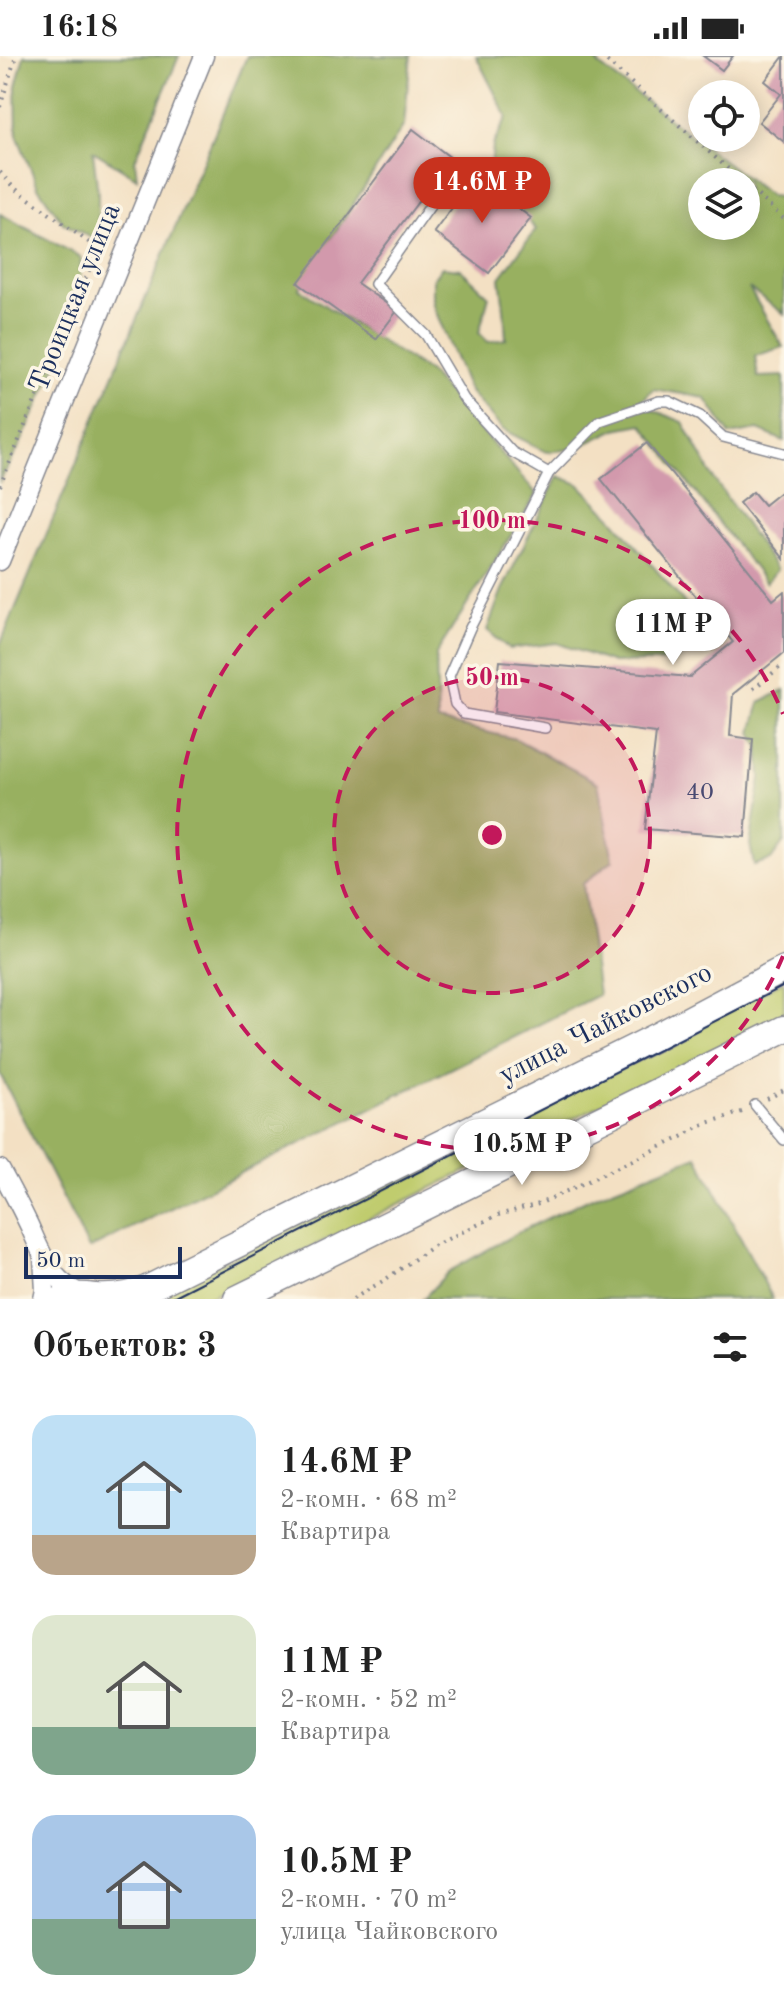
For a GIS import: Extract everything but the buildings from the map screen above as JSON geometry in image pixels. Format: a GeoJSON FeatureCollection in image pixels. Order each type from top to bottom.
{"type":"FeatureCollection","features":[{"type":"Feature","properties":{"kind":"main road","name":"улица Чайковского"},"geometry":{"type":"LineString","coordinates":[[86,1297],[124,1296],[147,1289],[644,1043],[784,969]]}},
{"type":"Feature","properties":{"kind":"main road"},"geometry":{"type":"LineString","coordinates":[[237,1299],[784,1029]]}},
{"type":"Feature","properties":{"kind":"street","name":"Троицкая улица"},"geometry":{"type":"LineString","coordinates":[[0,561],[204,56]]}},
{"type":"Feature","properties":{"kind":"street"},"geometry":{"type":"LineString","coordinates":[[0,1169],[43,1258],[60,1281],[86,1297]]}},
{"type":"Feature","properties":{"kind":"street"},"geometry":{"type":"LineString","coordinates":[[43,1258],[43,1299]]}},
{"type":"Feature","properties":{"kind":"lane"},"geometry":{"type":"LineString","coordinates":[[452,175],[375,284],[426,335],[464,399],[512,452],[549,473]]}},
{"type":"Feature","properties":{"kind":"lane"},"geometry":{"type":"LineString","coordinates":[[545,728],[464,714],[455,704],[449,676],[549,473],[600,421],[659,401],[669,401],[700,416],[723,437],[784,453]]}},
{"type":"Feature","properties":{"kind":"lane"},"geometry":{"type":"LineString","coordinates":[[755,1105],[784,1140]]}},
{"type":"Feature","properties":{"kind":"path"},"geometry":{"type":"LineString","coordinates":[[0,107],[16,56]]}},
{"type":"Feature","properties":{"kind":"path"},"geometry":{"type":"LineString","coordinates":[[601,56],[727,168]]}},
{"type":"Feature","properties":{"kind":"path"},"geometry":{"type":"LineString","coordinates":[[0,172],[13,187],[98,249],[121,260]]}},
{"type":"Feature","properties":{"kind":"path"},"geometry":{"type":"LineString","coordinates":[[760,197],[784,219]]}},
{"type":"Feature","properties":{"kind":"path"},"geometry":{"type":"LineString","coordinates":[[0,486],[98,249]]}},
{"type":"Feature","properties":{"kind":"path"},"geometry":{"type":"LineString","coordinates":[[753,689],[784,664]]}},
{"type":"Feature","properties":{"kind":"path"},"geometry":{"type":"LineString","coordinates":[[353,1299],[433,1246],[479,1223],[539,1204],[684,1136],[701,1125],[744,1112],[755,1105]]}},
{"type":"Feature","properties":{"kind":"green space"},"geometry":{"type":"Polygon","coordinates":[[[24,56],[179,56],[135,160],[137,178],[93,151],[98,194],[98,241],[63,223],[38,187],[17,135],[16,86],[24,56]]]}},
{"type":"Feature","properties":{"kind":"green space"},"geometry":{"type":"Polygon","coordinates":[[[247,56],[411,56],[404,125],[299,289],[429,372],[537,494],[436,654],[438,721],[516,739],[598,783],[613,860],[583,884],[598,995],[89,1249],[0,1074],[0,645],[247,56]]]}},
{"type":"Feature","properties":{"kind":"green space"},"geometry":{"type":"Polygon","coordinates":[[[476,56],[595,56],[599,65],[688,133],[688,152],[713,152],[733,168],[688,168],[688,240],[760,240],[760,188],[770,196],[784,197],[784,314],[749,288],[783,347],[755,356],[758,377],[784,376],[784,441],[758,430],[730,435],[705,398],[653,389],[639,404],[683,422],[714,479],[777,570],[766,583],[642,424],[616,429],[575,449],[546,452],[502,429],[469,391],[433,305],[433,279],[442,267],[460,269],[489,296],[479,333],[488,342],[506,339],[500,278],[536,229],[490,180],[493,145],[507,117],[476,56]]]}},
{"type":"Feature","properties":{"kind":"green space"},"geometry":{"type":"Polygon","coordinates":[[[0,214],[81,257],[79,317],[0,481],[0,214]]]}},
{"type":"Feature","properties":{"kind":"green space"},"geometry":{"type":"Polygon","coordinates":[[[558,476],[579,484],[614,520],[706,632],[674,661],[613,663],[557,643],[509,649],[487,630],[502,590],[558,476]]]}},
{"type":"Feature","properties":{"kind":"green space"},"geometry":{"type":"Polygon","coordinates":[[[784,690],[784,842],[771,860],[754,865],[750,844],[761,778],[759,746],[752,733],[760,702],[784,690]]]}},
{"type":"Feature","properties":{"kind":"green space"},"geometry":{"type":"Polygon","coordinates":[[[784,981],[784,1015],[205,1299],[148,1299],[784,981]]]}},
{"type":"Feature","properties":{"kind":"green space"},"geometry":{"type":"Polygon","coordinates":[[[697,1156],[773,1299],[423,1299],[448,1272],[521,1231],[592,1197],[697,1156]]]}},
{"type":"Feature","properties":{"kind":"tram line"},"geometry":{"type":"LineString","coordinates":[[169,1299],[784,986]]}}]}
